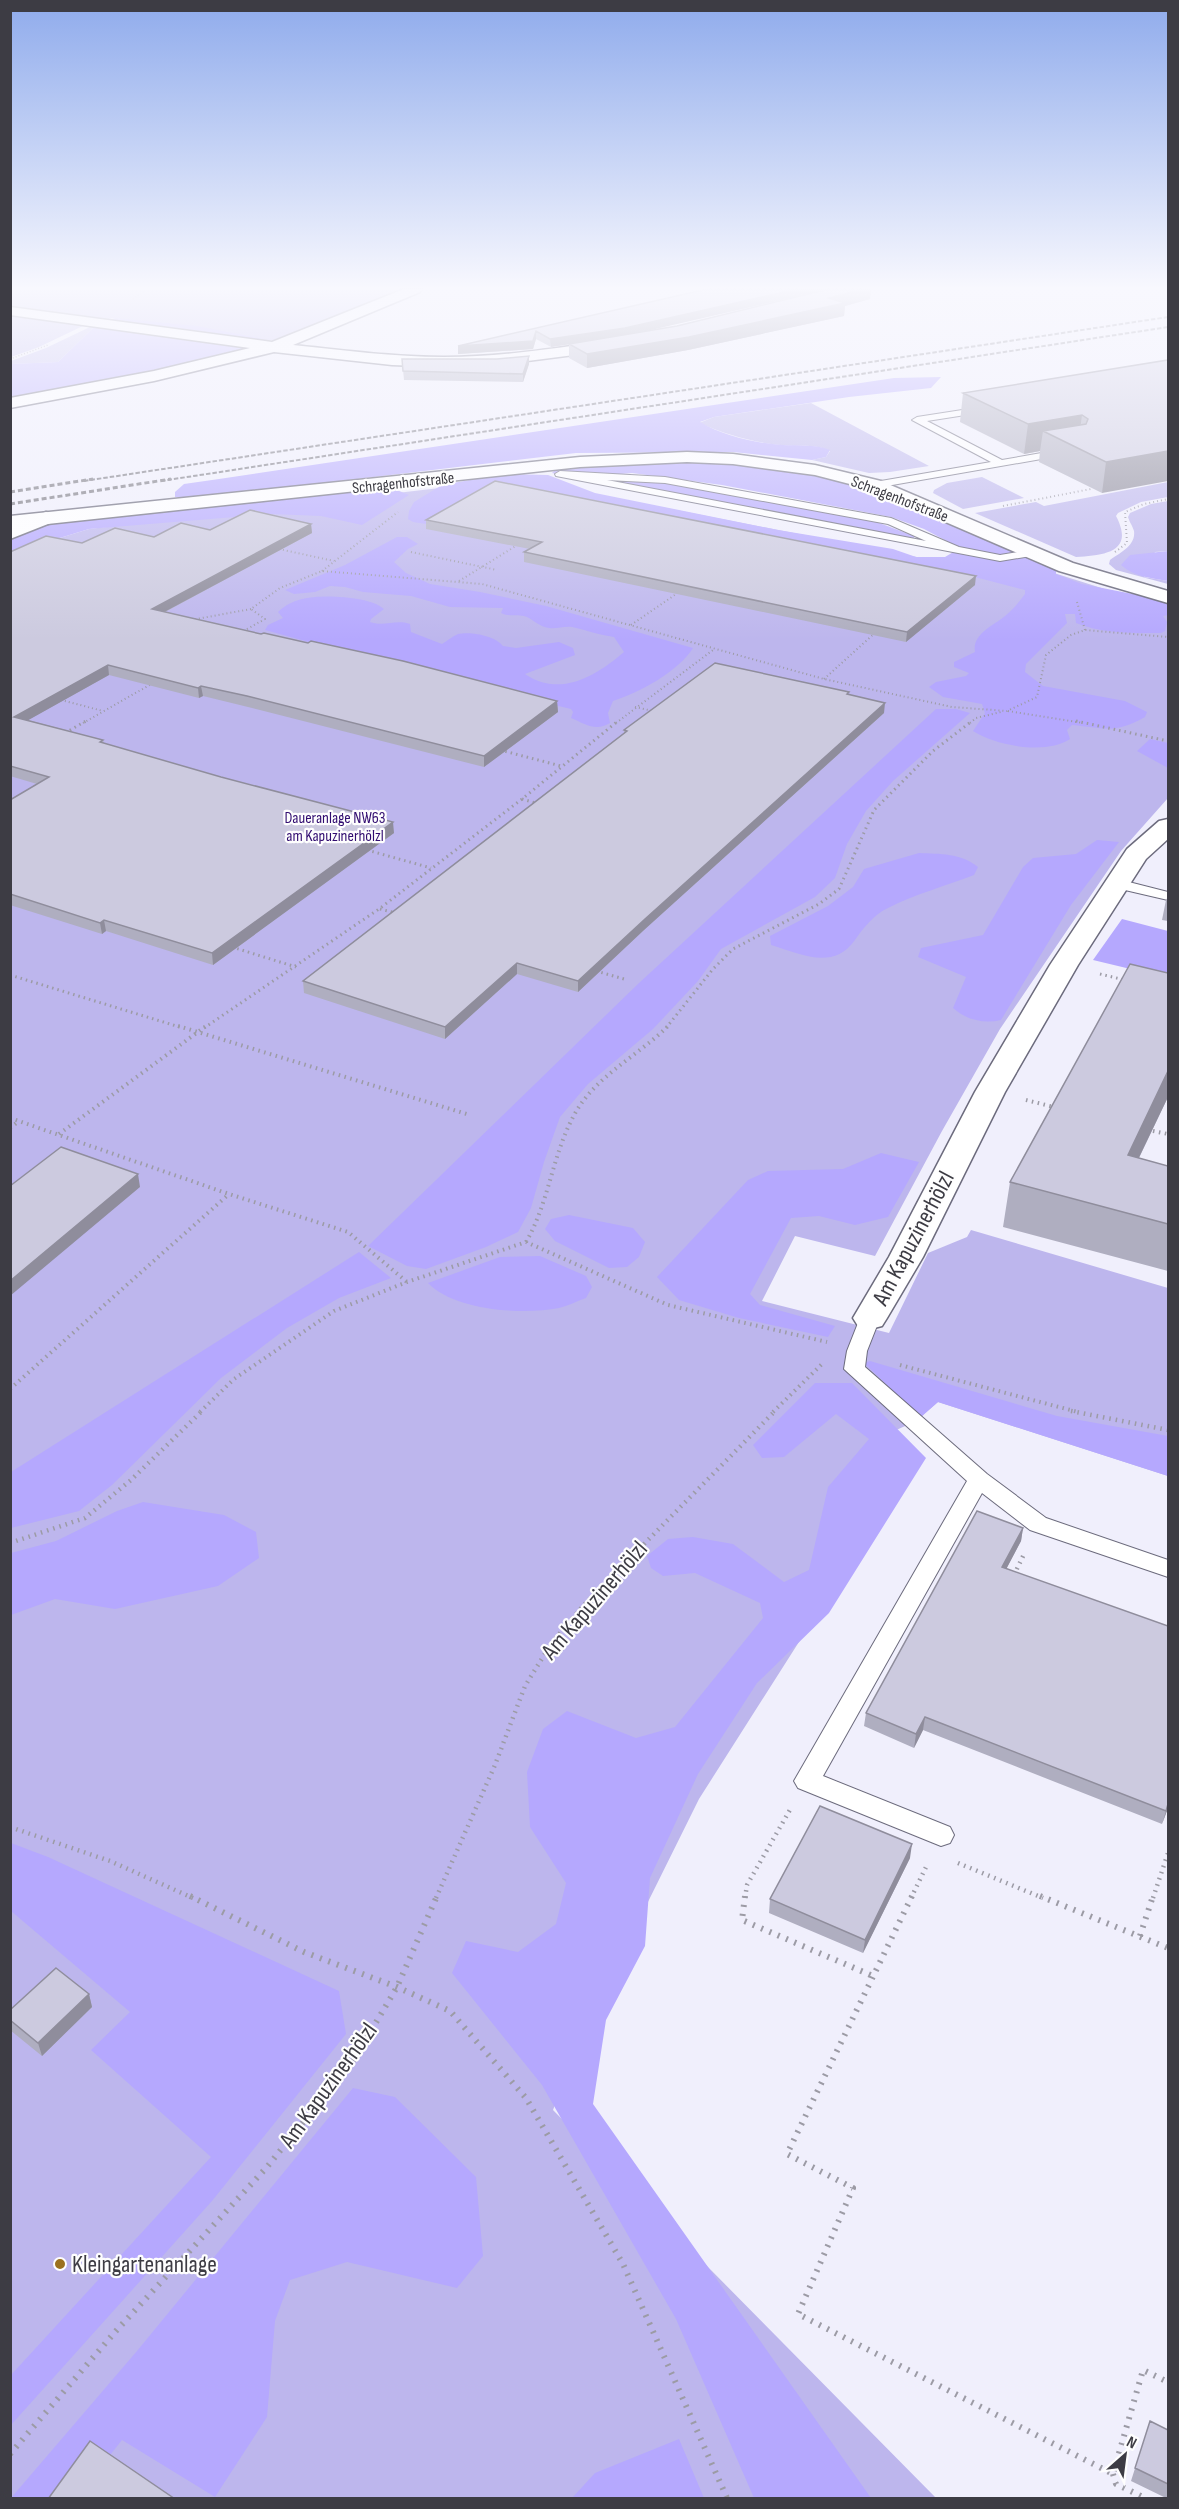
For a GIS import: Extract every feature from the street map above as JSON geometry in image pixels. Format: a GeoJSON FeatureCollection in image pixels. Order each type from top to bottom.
{"type":"FeatureCollection","features":[{"type":"Feature","properties":{"kind":"street","name":"Schragenhofstraße"},"geometry":{"type":"LineString","coordinates":[[10,522],[637,458],[733,459],[814,470],[875,485],[1031,554],[1113,582],[1168,597]]}},
{"type":"Feature","properties":{"kind":"street"},"geometry":{"type":"LineString","coordinates":[[10,533],[46,518]]}},
{"type":"Feature","properties":{"kind":"street","name":"Am Kapuzinerhölzl"},"geometry":{"type":"LineString","coordinates":[[870,1318],[906,1257],[990,1092],[1064,965],[1136,854],[1168,826]]}},
{"type":"Feature","properties":{"kind":"lane"},"geometry":{"type":"LineString","coordinates":[[997,408],[917,420],[1001,463]]}},
{"type":"Feature","properties":{"kind":"lane"},"geometry":{"type":"LineString","coordinates":[[875,485],[1077,450]]}},
{"type":"Feature","properties":{"kind":"lane"},"geometry":{"type":"LineString","coordinates":[[528,468],[560,474],[665,480],[891,522],[956,550],[1000,558],[1031,554]]}},
{"type":"Feature","properties":{"kind":"lane"},"geometry":{"type":"LineString","coordinates":[[1117,884],[1168,896]]}},
{"type":"Feature","properties":{"kind":"lane"},"geometry":{"type":"LineString","coordinates":[[870,1318],[849,1348],[854,1369],[979,1479],[1038,1524],[1168,1569]]}},
{"type":"Feature","properties":{"kind":"lane"},"geometry":{"type":"LineString","coordinates":[[937,1844],[807,1781],[979,1479]]}},
{"type":"Feature","properties":{"kind":"path"},"geometry":{"type":"LineString","coordinates":[[185,621],[251,609],[280,588],[322,571],[401,510],[434,479]]}},
{"type":"Feature","properties":{"kind":"path"},"geometry":{"type":"LineString","coordinates":[[947,516],[1091,489]]}},
{"type":"Feature","properties":{"kind":"path"},"geometry":{"type":"LineString","coordinates":[[1066,567],[1111,555],[1126,543],[1125,512],[1144,504],[1168,499]]}},
{"type":"Feature","properties":{"kind":"path"},"geometry":{"type":"LineString","coordinates":[[458,582],[520,543]]}},
{"type":"Feature","properties":{"kind":"path"},"geometry":{"type":"LineString","coordinates":[[279,549],[334,561]]}},
{"type":"Feature","properties":{"kind":"path"},"geometry":{"type":"LineString","coordinates":[[411,552],[497,570]]}},
{"type":"Feature","properties":{"kind":"path"},"geometry":{"type":"LineString","coordinates":[[322,571],[482,584],[824,679],[952,707],[1057,717],[1168,741]]}},
{"type":"Feature","properties":{"kind":"path"},"geometry":{"type":"LineString","coordinates":[[630,626],[685,588]]}},
{"type":"Feature","properties":{"kind":"path"},"geometry":{"type":"LineString","coordinates":[[235,636],[265,619],[251,609]]}},
{"type":"Feature","properties":{"kind":"path"},"geometry":{"type":"LineString","coordinates":[[824,679],[884,626]]}},
{"type":"Feature","properties":{"kind":"path"},"geometry":{"type":"LineString","coordinates":[[526,1242],[538,1221],[560,1144],[578,1109],[596,1086],[666,1028],[713,969],[733,949],[819,904],[840,888],[874,810],[933,751],[976,718],[1007,711],[1037,697],[1046,655],[1071,635],[1085,630],[1168,637]]}},
{"type":"Feature","properties":{"kind":"path"},"geometry":{"type":"LineString","coordinates":[[59,1134],[196,1033],[379,909],[522,799],[635,707],[713,650]]}},
{"type":"Feature","properties":{"kind":"path"},"geometry":{"type":"LineString","coordinates":[[64,733],[155,681]]}},
{"type":"Feature","properties":{"kind":"path"},"geometry":{"type":"LineString","coordinates":[[52,698],[104,711]]}},
{"type":"Feature","properties":{"kind":"path"},"geometry":{"type":"LineString","coordinates":[[635,707],[658,712]]}},
{"type":"Feature","properties":{"kind":"path"},"geometry":{"type":"LineString","coordinates":[[493,749],[561,766]]}},
{"type":"Feature","properties":{"kind":"path"},"geometry":{"type":"LineString","coordinates":[[522,799],[544,805]]}},
{"type":"Feature","properties":{"kind":"path"},"geometry":{"type":"LineString","coordinates":[[364,849],[431,868]]}},
{"type":"Feature","properties":{"kind":"path"},"geometry":{"type":"LineString","coordinates":[[379,909],[401,915]]}},
{"type":"Feature","properties":{"kind":"path"},"geometry":{"type":"LineString","coordinates":[[228,946],[296,967]]}},
{"type":"Feature","properties":{"kind":"path"},"geometry":{"type":"LineString","coordinates":[[1064,965],[1128,981]]}},
{"type":"Feature","properties":{"kind":"path"},"geometry":{"type":"LineString","coordinates":[[590,969],[624,979]]}},
{"type":"Feature","properties":{"kind":"path"},"geometry":{"type":"LineString","coordinates":[[10,975],[470,1115]]}},
{"type":"Feature","properties":{"kind":"path"},"geometry":{"type":"LineString","coordinates":[[10,1118],[229,1194],[348,1232],[407,1282]]}},
{"type":"Feature","properties":{"kind":"path"},"geometry":{"type":"LineString","coordinates":[[10,1128],[20,1121]]}},
{"type":"Feature","properties":{"kind":"path"},"geometry":{"type":"LineString","coordinates":[[1153,1131],[1168,1134]]}},
{"type":"Feature","properties":{"kind":"path"},"geometry":{"type":"LineString","coordinates":[[10,1389],[229,1194]]}},
{"type":"Feature","properties":{"kind":"path"},"geometry":{"type":"LineString","coordinates":[[10,1543],[85,1518],[131,1480],[234,1379],[334,1311],[407,1282],[526,1242],[668,1305],[849,1348],[1057,1408],[1168,1430]]}},
{"type":"Feature","properties":{"kind":"path","name":"Am Kapuzinerhölzl"},"geometry":{"type":"LineString","coordinates":[[10,2454],[115,2332],[267,2167],[353,2061],[397,1987],[495,1765],[525,1686],[550,1644],[582,1607],[690,1495],[849,1348]]}},
{"type":"Feature","properties":{"kind":"path"},"geometry":{"type":"LineString","coordinates":[[807,1781],[747,1885],[742,1920],[873,1976]]}},
{"type":"Feature","properties":{"kind":"path"},"geometry":{"type":"LineString","coordinates":[[10,1827],[110,1861],[166,1884],[304,1952],[397,1987],[450,2011],[526,2098],[622,2264],[727,2499]]}},
{"type":"Feature","properties":{"kind":"path"},"geometry":{"type":"LineString","coordinates":[[1113,2474],[798,2314],[853,2188],[787,2154],[937,1844],[1168,1947]]}},
{"type":"Feature","properties":{"kind":"path"},"geometry":{"type":"LineString","coordinates":[[1140,1936],[1168,1853]]}},
{"type":"Feature","properties":{"kind":"path"},"geometry":{"type":"LineString","coordinates":[[1145,2499],[1116,2484],[1113,2474],[1143,2370],[1168,2382]]}},
{"type":"Feature","properties":{"kind":"green space"},"geometry":{"type":"Polygon","coordinates":[[[790,406],[817,406],[929,466],[869,473],[812,460],[826,457],[830,451],[824,449],[759,442],[699,423],[714,417],[790,406]]]}},
{"type":"Feature","properties":{"kind":"green space"},"geometry":{"type":"Polygon","coordinates":[[[982,477],[1024,498],[963,509],[933,493],[934,490],[947,483],[982,477]]]}},
{"type":"Feature","properties":{"kind":"green space","name":"Daueranlage NW63 am Kapuzinerhölzl"},"geometry":{"type":"Polygon","coordinates":[[[517,479],[1030,579],[1054,573],[1111,591],[1168,604],[1168,798],[1121,851],[1000,1029],[875,1256],[795,1236],[762,1301],[889,1333],[928,1253],[967,1237],[971,1230],[1168,1288],[1168,1476],[938,1402],[916,1421],[892,1432],[916,1458],[699,1799],[579,2041],[553,2110],[936,2498],[11,2498],[11,553],[89,529],[517,479]]]}},
{"type":"Feature","properties":{"kind":"green space"},"geometry":{"type":"Polygon","coordinates":[[[1168,482],[1168,497],[1141,502],[1118,513],[1116,516],[1122,537],[1119,544],[1106,553],[1097,555],[1076,557],[975,513],[1036,502],[1044,506],[1168,482]]]}},
{"type":"Feature","properties":{"kind":"green space"},"geometry":{"type":"Polygon","coordinates":[[[1168,501],[1168,551],[1155,552],[1144,577],[1168,581],[1168,584],[1116,570],[1109,564],[1110,560],[1130,545],[1134,536],[1128,517],[1130,513],[1151,504],[1168,501]]]}},
{"type":"Feature","properties":{"kind":"shaded area"},"geometry":{"type":"Polygon","coordinates":[[[706,406],[788,406],[714,417],[700,422],[729,435],[751,441],[813,446],[830,450],[826,457],[812,460],[733,452],[576,453],[196,498],[175,497],[175,492],[184,484],[706,406]]]}},
{"type":"Feature","properties":{"kind":"shaded area"},"geometry":{"type":"Polygon","coordinates":[[[676,460],[790,470],[857,484],[926,510],[1038,561],[1056,570],[1056,574],[1082,584],[1168,601],[1168,615],[1163,616],[1167,622],[1165,631],[1161,633],[1118,632],[1086,627],[1076,623],[1075,614],[1065,614],[1067,623],[1026,664],[1025,672],[1043,686],[1125,701],[1147,712],[1145,717],[1118,728],[1072,725],[1067,730],[1070,739],[1060,744],[1048,747],[1022,747],[995,741],[973,731],[985,713],[982,704],[943,697],[929,687],[936,682],[966,676],[969,673],[954,667],[954,662],[975,652],[980,635],[1011,611],[1025,594],[1025,590],[971,576],[426,524],[408,519],[414,502],[442,485],[503,474],[548,475],[595,493],[778,530],[893,549],[916,557],[945,557],[955,551],[956,546],[924,529],[891,517],[722,485],[632,473],[573,478],[552,473],[556,469],[632,461],[676,460]]]}},
{"type":"Feature","properties":{"kind":"shaded area"},"geometry":{"type":"Polygon","coordinates":[[[607,479],[657,481],[874,521],[914,536],[914,538],[906,539],[606,481],[607,479]]]}},
{"type":"Feature","properties":{"kind":"shaded area"},"geometry":{"type":"Polygon","coordinates":[[[392,488],[409,495],[362,525],[321,516],[272,514],[89,529],[11,553],[11,540],[44,526],[81,519],[392,488]]]}},
{"type":"Feature","properties":{"kind":"shaded area"},"geometry":{"type":"Polygon","coordinates":[[[397,537],[407,537],[418,544],[408,549],[394,562],[406,573],[430,584],[546,606],[693,648],[687,657],[658,680],[613,701],[608,713],[610,723],[595,727],[571,718],[573,712],[571,709],[423,673],[265,630],[268,625],[283,618],[278,612],[295,601],[310,597],[345,597],[368,601],[384,609],[370,622],[410,624],[411,632],[442,644],[458,634],[470,633],[495,639],[503,646],[516,648],[559,642],[573,648],[575,655],[525,674],[538,681],[551,684],[564,684],[590,676],[624,652],[614,637],[572,627],[545,627],[524,616],[501,613],[503,608],[450,607],[411,596],[363,592],[345,587],[330,586],[315,592],[294,594],[285,590],[345,565],[397,537]]]}},
{"type":"Feature","properties":{"kind":"shaded area"},"geometry":{"type":"Polygon","coordinates":[[[1168,551],[1168,581],[1137,575],[1121,565],[1130,555],[1168,551]]]}},
{"type":"Feature","properties":{"kind":"shaded area"},"geometry":{"type":"Polygon","coordinates":[[[936,709],[956,709],[970,713],[893,781],[866,811],[847,844],[835,878],[815,897],[721,949],[698,981],[653,1029],[588,1084],[560,1117],[531,1208],[518,1232],[486,1247],[426,1269],[407,1266],[368,1246],[639,983],[936,709]]]}},
{"type":"Feature","properties":{"kind":"shaded area"},"geometry":{"type":"Polygon","coordinates":[[[1150,739],[1168,743],[1168,768],[1137,751],[1150,739]]]}},
{"type":"Feature","properties":{"kind":"shaded area"},"geometry":{"type":"Polygon","coordinates":[[[1097,840],[1119,842],[1071,905],[1001,1020],[988,1022],[976,1020],[964,1016],[953,1008],[966,977],[918,957],[921,948],[983,935],[1023,867],[1033,858],[1076,854],[1097,840]]]}},
{"type":"Feature","properties":{"kind":"shaded area"},"geometry":{"type":"Polygon","coordinates":[[[919,853],[957,857],[978,867],[974,875],[909,898],[878,914],[846,949],[837,955],[827,958],[805,956],[771,945],[770,936],[828,906],[853,887],[864,869],[919,853]]]}},
{"type":"Feature","properties":{"kind":"shaded area"},"geometry":{"type":"Polygon","coordinates":[[[1122,919],[1168,931],[1168,978],[1093,960],[1122,919]]]}},
{"type":"Feature","properties":{"kind":"shaded area"},"geometry":{"type":"Polygon","coordinates":[[[881,1153],[919,1162],[888,1217],[855,1225],[819,1216],[791,1218],[750,1294],[760,1305],[835,1326],[828,1337],[739,1318],[679,1300],[657,1277],[748,1180],[768,1171],[843,1169],[881,1153]]]}},
{"type":"Feature","properties":{"kind":"shaded area"},"geometry":{"type":"Polygon","coordinates":[[[569,1215],[633,1228],[645,1242],[639,1257],[627,1267],[609,1268],[555,1241],[545,1229],[551,1219],[569,1215]]]}},
{"type":"Feature","properties":{"kind":"shaded area"},"geometry":{"type":"Polygon","coordinates":[[[359,1252],[391,1278],[339,1298],[287,1328],[221,1378],[112,1485],[79,1511],[11,1528],[11,1472],[359,1252]]]}},
{"type":"Feature","properties":{"kind":"shaded area"},"geometry":{"type":"Polygon","coordinates":[[[540,1256],[586,1276],[592,1287],[586,1298],[559,1308],[509,1311],[490,1309],[455,1300],[428,1283],[500,1257],[540,1256]]]}},
{"type":"Feature","properties":{"kind":"shaded area"},"geometry":{"type":"Polygon","coordinates":[[[870,1361],[1057,1416],[1168,1436],[1168,1476],[938,1402],[921,1417],[864,1363],[870,1361]]]}},
{"type":"Feature","properties":{"kind":"shaded area"},"geometry":{"type":"Polygon","coordinates":[[[815,1383],[852,1383],[926,1458],[829,1613],[757,1683],[698,1774],[650,1878],[645,1946],[606,2020],[593,2104],[871,2498],[754,2498],[676,2319],[542,2085],[452,1973],[466,1941],[518,1952],[556,1924],[566,1883],[530,1827],[527,1772],[543,1729],[567,1711],[636,1738],[675,1727],[763,1618],[760,1603],[695,1573],[663,1576],[651,1568],[647,1556],[668,1539],[693,1537],[733,1544],[784,1582],[809,1570],[828,1487],[869,1439],[836,1414],[784,1457],[762,1458],[753,1445],[815,1383]]]}},
{"type":"Feature","properties":{"kind":"shaded area"},"geometry":{"type":"Polygon","coordinates":[[[143,1502],[224,1515],[256,1532],[259,1558],[218,1586],[115,1609],[55,1599],[11,1615],[11,1553],[56,1541],[117,1511],[143,1502]]]}},
{"type":"Feature","properties":{"kind":"shaded area"},"geometry":{"type":"Polygon","coordinates":[[[11,1843],[48,1857],[339,1991],[346,2034],[212,2201],[11,2425],[11,2375],[211,2157],[91,2050],[130,2012],[11,1911],[11,1843]]]}},
{"type":"Feature","properties":{"kind":"shaded area"},"geometry":{"type":"Polygon","coordinates":[[[353,2088],[395,2097],[476,2177],[483,2256],[457,2288],[347,2262],[290,2280],[275,2321],[267,2417],[215,2497],[122,2440],[76,2498],[11,2498],[137,2351],[353,2088]]]}},
{"type":"Feature","properties":{"kind":"shaded area"},"geometry":{"type":"Polygon","coordinates":[[[679,2439],[704,2498],[572,2498],[595,2473],[679,2439]]]}},
{"type":"Feature","properties":{"kind":"building"},"geometry":{"type":"Polygon","coordinates":[[[990,406],[1168,406],[1168,451],[1106,462],[1043,431],[1086,424],[1088,419],[1082,415],[1028,424],[990,406]]]}},
{"type":"Feature","properties":{"kind":"building"},"geometry":{"type":"Polygon","coordinates":[[[495,481],[976,576],[907,632],[524,552],[542,542],[426,520],[495,481]]]}},
{"type":"Feature","properties":{"kind":"building"},"geometry":{"type":"Polygon","coordinates":[[[250,510],[311,524],[152,609],[261,634],[308,643],[311,641],[403,661],[557,701],[484,756],[247,696],[201,686],[198,688],[108,665],[14,717],[103,740],[100,742],[221,777],[393,822],[212,953],[104,920],[100,923],[10,894],[10,800],[49,777],[10,766],[10,552],[46,536],[82,543],[115,528],[154,537],[181,523],[210,530],[250,510]]]}},
{"type":"Feature","properties":{"kind":"building"},"geometry":{"type":"Polygon","coordinates":[[[715,663],[849,692],[847,694],[885,703],[578,981],[517,963],[445,1027],[303,981],[627,731],[624,730],[715,663]]]}},
{"type":"Feature","properties":{"kind":"building"},"geometry":{"type":"Polygon","coordinates":[[[1130,964],[1168,973],[1168,1071],[1128,1155],[1168,1166],[1168,1224],[1010,1182],[1130,964]]]}},
{"type":"Feature","properties":{"kind":"building"},"geometry":{"type":"Polygon","coordinates":[[[61,1147],[138,1174],[10,1281],[10,1186],[61,1147]]]}},
{"type":"Feature","properties":{"kind":"building"},"geometry":{"type":"Polygon","coordinates":[[[977,1511],[1023,1528],[1002,1567],[1168,1626],[1168,1804],[1166,1811],[925,1717],[916,1734],[866,1713],[977,1511]]]}},
{"type":"Feature","properties":{"kind":"building"},"geometry":{"type":"Polygon","coordinates":[[[820,1806],[912,1844],[865,1940],[770,1899],[820,1806]]]}},
{"type":"Feature","properties":{"kind":"building"},"geometry":{"type":"Polygon","coordinates":[[[56,1968],[89,1994],[38,2043],[10,2020],[10,2010],[56,1968]]]}},
{"type":"Feature","properties":{"kind":"building"},"geometry":{"type":"Polygon","coordinates":[[[1150,2421],[1168,2430],[1168,2484],[1135,2468],[1150,2421]]]}},
{"type":"Feature","properties":{"kind":"building"},"geometry":{"type":"Polygon","coordinates":[[[90,2441],[175,2499],[48,2499],[90,2441]]]}},
{"type":"Feature","properties":{"kind":"railway"},"geometry":{"type":"LineString","coordinates":[[84,481],[579,406]]}},
{"type":"Feature","properties":{"kind":"railway"},"geometry":{"type":"LineString","coordinates":[[161,481],[651,406]]}},
{"type":"Feature","properties":{"kind":"railway"},"geometry":{"type":"LineString","coordinates":[[10,492],[93,479]]}},
{"type":"Feature","properties":{"kind":"railway"},"geometry":{"type":"LineString","coordinates":[[10,504],[171,479]]}},
{"type":"Feature","properties":{"kind":"place","name":"Kleingartenanlage"},"geometry":{"type":"Point","coordinates":[60,2264]}}]}
